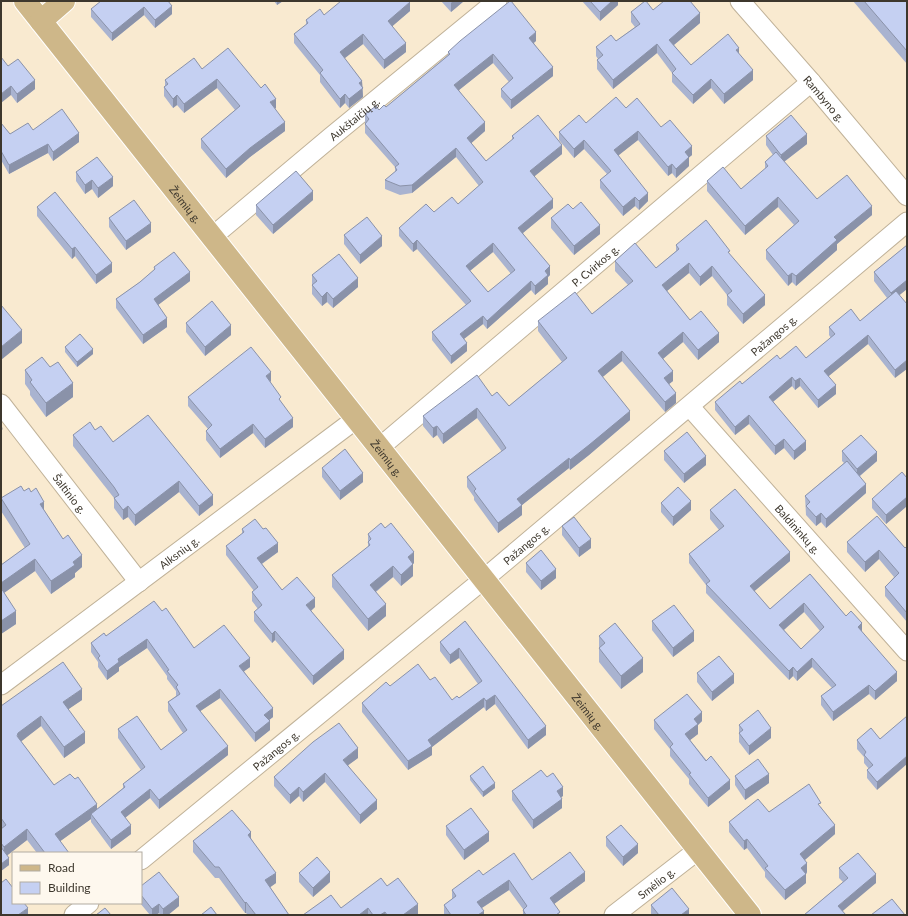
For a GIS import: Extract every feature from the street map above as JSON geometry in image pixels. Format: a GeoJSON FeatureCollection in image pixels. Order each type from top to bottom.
{"type":"FeatureCollection","features":[{"type":"Feature","properties":{"kind":"main road","name":"Žeimių g."},"geometry":{"type":"LineString","coordinates":[[25,1],[750,915]]}},
{"type":"Feature","properties":{"kind":"main road"},"geometry":{"type":"LineString","coordinates":[[41,21],[64,1]]}},
{"type":"Feature","properties":{"kind":"street","name":"Aukštaičių g."},"geometry":{"type":"LineString","coordinates":[[212,237],[497,1]]}},
{"type":"Feature","properties":{"kind":"street","name":"Rambyno g."},"geometry":{"type":"LineString","coordinates":[[740,1],[811,82],[907,196]]}},
{"type":"Feature","properties":{"kind":"street","name":"P. Cvirkos g."},"geometry":{"type":"LineString","coordinates":[[379,448],[811,82]]}},
{"type":"Feature","properties":{"kind":"street","name":"Pažangos g."},"geometry":{"type":"LineString","coordinates":[[142,859],[484,579],[690,407],[907,222]]}},
{"type":"Feature","properties":{"kind":"street","name":"Šaltinio g."},"geometry":{"type":"LineString","coordinates":[[1,404],[139,582]]}},
{"type":"Feature","properties":{"kind":"street","name":"Baldininkų g."},"geometry":{"type":"LineString","coordinates":[[690,407],[907,651]]}},
{"type":"Feature","properties":{"kind":"street","name":"Alksnių g."},"geometry":{"type":"LineString","coordinates":[[1,685],[356,420]]}},
{"type":"Feature","properties":{"kind":"street","name":"Smėlio g."},"geometry":{"type":"LineString","coordinates":[[614,915],[698,850]]}},
{"type":"Feature","properties":{"kind":"street"},"geometry":{"type":"LineString","coordinates":[[74,915],[88,904]]}},
{"type":"Feature","properties":{"kind":"building"},"geometry":{"type":"Polygon","coordinates":[[[101,1],[168,1],[172,6],[155,20],[144,7],[112,33],[91,9],[101,1]]]}},
{"type":"Feature","properties":{"kind":"building"},"geometry":{"type":"Polygon","coordinates":[[[341,1],[410,2],[388,21],[406,43],[384,60],[363,34],[340,52],[362,81],[359,83],[363,88],[349,99],[345,94],[340,99],[320,73],[323,70],[294,34],[308,23],[306,20],[320,9],[324,15],[341,1]]]}},
{"type":"Feature","properties":{"kind":"building"},"geometry":{"type":"Polygon","coordinates":[[[511,1],[536,32],[529,38],[553,67],[511,100],[501,89],[513,78],[493,54],[454,85],[485,122],[467,138],[486,161],[514,138],[512,136],[538,115],[562,145],[530,171],[553,199],[518,228],[550,266],[545,271],[548,275],[535,286],[531,281],[487,321],[483,316],[460,334],[467,343],[451,356],[432,332],[471,301],[417,240],[413,244],[399,228],[426,204],[434,212],[452,197],[458,204],[483,182],[456,148],[412,185],[400,186],[385,180],[397,170],[395,167],[399,164],[365,124],[369,119],[365,114],[376,106],[379,110],[384,105],[386,107],[450,54],[448,52],[511,1]],[[493,243],[466,266],[488,292],[515,270],[493,243]]]}},
{"type":"Feature","properties":{"kind":"building"},"geometry":{"type":"Polygon","coordinates":[[[590,1],[612,1],[600,12],[590,1]]]}},
{"type":"Feature","properties":{"kind":"building"},"geometry":{"type":"Polygon","coordinates":[[[645,1],[653,10],[664,1],[690,1],[700,13],[669,40],[691,65],[728,34],[739,48],[736,50],[753,70],[724,94],[711,79],[693,95],[672,73],[676,69],[657,44],[613,80],[597,60],[603,55],[596,47],[611,35],[616,41],[640,24],[631,12],[645,1]]]}},
{"type":"Feature","properties":{"kind":"building"},"geometry":{"type":"Polygon","coordinates":[[[864,1],[907,1],[907,51],[864,1]]]}},
{"type":"Feature","properties":{"kind":"building"},"geometry":{"type":"Polygon","coordinates":[[[228,48],[261,88],[265,84],[276,99],[270,102],[285,122],[250,148],[226,169],[201,139],[240,106],[217,79],[184,104],[177,95],[173,99],[164,87],[168,84],[165,80],[194,58],[202,69],[228,48]]]}},
{"type":"Feature","properties":{"kind":"building"},"geometry":{"type":"Polygon","coordinates":[[[1,57],[8,66],[18,59],[35,80],[17,94],[11,86],[1,94],[1,57]]]}},
{"type":"Feature","properties":{"kind":"building"},"geometry":{"type":"Polygon","coordinates":[[[616,97],[626,108],[637,98],[661,127],[670,120],[692,146],[685,152],[689,157],[676,169],[672,164],[668,167],[638,131],[614,150],[648,193],[639,201],[635,197],[623,207],[600,180],[611,171],[584,140],[574,149],[559,132],[579,115],[586,123],[616,97]]]}},
{"type":"Feature","properties":{"kind":"building"},"geometry":{"type":"Polygon","coordinates":[[[62,109],[79,133],[53,152],[48,144],[9,165],[1,151],[1,123],[10,134],[28,123],[33,130],[62,109]]]}},
{"type":"Feature","properties":{"kind":"building"},"geometry":{"type":"Polygon","coordinates":[[[791,115],[807,134],[781,155],[766,136],[791,115]]]}},
{"type":"Feature","properties":{"kind":"building"},"geometry":{"type":"Polygon","coordinates":[[[776,152],[817,199],[847,175],[872,206],[834,237],[837,240],[796,276],[792,273],[788,276],[766,250],[799,221],[778,197],[745,226],[707,181],[723,167],[741,189],[768,166],[765,162],[776,152]]]}},
{"type":"Feature","properties":{"kind":"building"},"geometry":{"type":"Polygon","coordinates":[[[97,157],[113,177],[98,188],[92,180],[85,185],[76,172],[97,157]]]}},
{"type":"Feature","properties":{"kind":"building"},"geometry":{"type":"Polygon","coordinates":[[[296,171],[313,191],[273,225],[256,205],[296,171]]]}},
{"type":"Feature","properties":{"kind":"building"},"geometry":{"type":"Polygon","coordinates":[[[55,192],[112,263],[96,275],[75,247],[72,249],[37,207],[55,192]]]}},
{"type":"Feature","properties":{"kind":"building"},"geometry":{"type":"Polygon","coordinates":[[[134,200],[151,223],[126,241],[109,218],[134,200]]]}},
{"type":"Feature","properties":{"kind":"building"},"geometry":{"type":"Polygon","coordinates":[[[581,202],[600,225],[574,246],[551,218],[568,204],[573,209],[581,202]]]}},
{"type":"Feature","properties":{"kind":"building"},"geometry":{"type":"Polygon","coordinates":[[[367,217],[382,236],[360,255],[344,235],[367,217]]]}},
{"type":"Feature","properties":{"kind":"building"},"geometry":{"type":"Polygon","coordinates":[[[706,220],[730,251],[728,252],[765,295],[743,314],[727,295],[732,291],[712,266],[700,277],[689,263],[662,285],[690,320],[701,311],[719,333],[698,350],[683,332],[658,353],[673,371],[664,378],[676,393],[665,402],[622,351],[598,371],[630,411],[570,460],[569,458],[517,499],[522,505],[498,523],[474,491],[476,489],[467,477],[506,448],[500,439],[477,408],[443,434],[437,426],[433,428],[423,416],[477,375],[492,396],[497,392],[509,406],[567,358],[538,321],[575,292],[592,314],[633,281],[615,261],[635,243],[656,268],[679,249],[676,245],[706,220]]]}},
{"type":"Feature","properties":{"kind":"building"},"geometry":{"type":"Polygon","coordinates":[[[907,245],[907,280],[891,293],[874,272],[907,245]]]}},
{"type":"Feature","properties":{"kind":"building"},"geometry":{"type":"Polygon","coordinates":[[[174,252],[190,272],[154,299],[167,318],[143,335],[116,299],[140,282],[155,269],[154,267],[174,252]]]}},
{"type":"Feature","properties":{"kind":"building"},"geometry":{"type":"Polygon","coordinates":[[[339,254],[358,278],[333,299],[327,292],[322,297],[312,285],[317,281],[312,275],[339,254]]]}},
{"type":"Feature","properties":{"kind":"building"},"geometry":{"type":"Polygon","coordinates":[[[896,291],[907,304],[907,360],[895,370],[868,335],[824,371],[836,385],[818,400],[800,378],[795,381],[792,377],[769,397],[806,441],[794,451],[784,439],[775,446],[749,415],[735,427],[715,402],[740,381],[742,384],[777,355],[780,359],[796,346],[806,358],[835,334],[829,327],[851,309],[860,321],[896,291]]]}},
{"type":"Feature","properties":{"kind":"building"},"geometry":{"type":"Polygon","coordinates":[[[212,301],[231,325],[205,347],[186,323],[212,301]]]}},
{"type":"Feature","properties":{"kind":"building"},"geometry":{"type":"Polygon","coordinates":[[[1,305],[22,330],[1,347],[1,305]]]}},
{"type":"Feature","properties":{"kind":"building"},"geometry":{"type":"Polygon","coordinates":[[[80,334],[93,349],[77,362],[65,347],[80,334]]]}},
{"type":"Feature","properties":{"kind":"building"},"geometry":{"type":"Polygon","coordinates":[[[251,347],[271,372],[266,376],[281,397],[279,399],[293,418],[265,439],[253,424],[220,449],[206,431],[212,425],[188,397],[251,347]]]}},
{"type":"Feature","properties":{"kind":"building"},"geometry":{"type":"Polygon","coordinates":[[[42,357],[50,367],[58,362],[73,383],[46,403],[30,382],[32,380],[25,370],[42,357]]]}},
{"type":"Feature","properties":{"kind":"building"},"geometry":{"type":"Polygon","coordinates":[[[148,415],[213,495],[199,506],[179,481],[135,515],[128,506],[123,510],[114,498],[119,495],[114,487],[73,435],[90,422],[95,430],[101,426],[113,442],[148,415]]]}},
{"type":"Feature","properties":{"kind":"building"},"geometry":{"type":"Polygon","coordinates":[[[687,432],[706,456],[684,474],[664,451],[687,432]]]}},
{"type":"Feature","properties":{"kind":"building"},"geometry":{"type":"Polygon","coordinates":[[[861,435],[877,452],[857,469],[842,451],[861,435]]]}},
{"type":"Feature","properties":{"kind":"building"},"geometry":{"type":"Polygon","coordinates":[[[345,449],[363,473],[340,491],[322,468],[345,449]]]}},
{"type":"Feature","properties":{"kind":"building"},"geometry":{"type":"Polygon","coordinates":[[[847,461],[866,484],[826,519],[821,513],[816,517],[806,506],[810,502],[805,496],[847,461]]]}},
{"type":"Feature","properties":{"kind":"building"},"geometry":{"type":"Polygon","coordinates":[[[902,472],[907,478],[907,497],[886,515],[872,499],[902,472]]]}},
{"type":"Feature","properties":{"kind":"building"},"geometry":{"type":"Polygon","coordinates":[[[21,486],[24,491],[29,488],[31,492],[36,488],[44,502],[40,504],[63,539],[68,535],[82,555],[73,562],[75,565],[51,581],[35,559],[1,583],[1,565],[30,544],[1,498],[21,486]]]}},
{"type":"Feature","properties":{"kind":"building"},"geometry":{"type":"Polygon","coordinates":[[[678,487],[691,501],[673,517],[661,503],[678,487]]]}},
{"type":"Feature","properties":{"kind":"building"},"geometry":{"type":"Polygon","coordinates":[[[735,489],[790,552],[750,586],[770,609],[810,574],[846,616],[851,611],[862,623],[858,627],[897,672],[875,691],[869,685],[833,712],[821,696],[836,685],[812,658],[797,672],[793,667],[789,671],[706,584],[710,581],[689,554],[724,526],[710,510],[735,489]],[[804,603],[779,625],[801,649],[824,627],[804,603]]]}},
{"type":"Feature","properties":{"kind":"building"},"geometry":{"type":"Polygon","coordinates":[[[877,516],[905,548],[907,546],[907,613],[885,587],[899,573],[879,550],[865,562],[847,542],[877,516]]]}},
{"type":"Feature","properties":{"kind":"building"},"geometry":{"type":"Polygon","coordinates":[[[574,517],[591,539],[579,548],[562,526],[574,517]]]}},
{"type":"Feature","properties":{"kind":"building"},"geometry":{"type":"Polygon","coordinates":[[[255,519],[263,529],[266,528],[278,543],[257,558],[282,590],[297,577],[315,598],[306,605],[344,650],[313,676],[275,631],[272,634],[254,612],[262,605],[252,592],[258,587],[226,546],[244,532],[242,529],[255,519]]]}},
{"type":"Feature","properties":{"kind":"building"},"geometry":{"type":"Polygon","coordinates":[[[381,523],[385,528],[391,523],[414,552],[408,557],[413,564],[401,575],[393,566],[370,585],[386,604],[368,619],[332,575],[370,545],[368,542],[371,539],[368,534],[381,523]]]}},
{"type":"Feature","properties":{"kind":"building"},"geometry":{"type":"Polygon","coordinates":[[[541,550],[556,569],[541,581],[526,563],[541,550]]]}},
{"type":"Feature","properties":{"kind":"building"},"geometry":{"type":"Polygon","coordinates":[[[1,588],[16,611],[1,621],[1,588]]]}},
{"type":"Feature","properties":{"kind":"building"},"geometry":{"type":"Polygon","coordinates":[[[154,601],[162,611],[166,608],[194,648],[224,625],[250,658],[239,666],[273,708],[264,715],[270,721],[255,733],[220,689],[196,706],[228,746],[159,800],[150,789],[121,812],[131,825],[111,840],[91,814],[125,787],[123,784],[145,767],[118,729],[137,716],[161,750],[187,730],[168,702],[180,694],[176,687],[178,685],[167,671],[169,670],[147,639],[118,659],[119,662],[107,671],[98,658],[100,656],[91,643],[104,633],[106,636],[154,601]]]}},
{"type":"Feature","properties":{"kind":"building"},"geometry":{"type":"Polygon","coordinates":[[[674,605],[694,631],[673,648],[652,621],[674,605]]]}},
{"type":"Feature","properties":{"kind":"building"},"geometry":{"type":"Polygon","coordinates":[[[465,621],[546,726],[528,740],[495,695],[486,701],[484,698],[428,740],[432,746],[408,761],[362,703],[386,682],[390,686],[418,664],[430,680],[435,677],[452,700],[457,696],[459,698],[482,681],[459,648],[450,655],[440,642],[465,621]]]}},
{"type":"Feature","properties":{"kind":"building"},"geometry":{"type":"Polygon","coordinates":[[[615,623],[643,658],[621,676],[599,648],[605,643],[599,636],[615,623]]]}},
{"type":"Feature","properties":{"kind":"building"},"geometry":{"type":"Polygon","coordinates":[[[719,656],[734,674],[712,692],[697,673],[719,656]]]}},
{"type":"Feature","properties":{"kind":"building"},"geometry":{"type":"Polygon","coordinates":[[[63,662],[82,689],[63,702],[85,732],[64,747],[41,716],[18,733],[17,736],[54,785],[70,774],[75,779],[78,777],[97,804],[55,834],[68,852],[44,852],[27,829],[4,847],[1,843],[1,829],[6,825],[1,818],[1,706],[63,662]]]}},
{"type":"Feature","properties":{"kind":"building"},"geometry":{"type":"Polygon","coordinates":[[[687,694],[702,712],[694,719],[698,724],[685,734],[706,761],[711,756],[730,780],[708,798],[689,774],[691,773],[670,747],[673,744],[654,720],[687,694]]]}},
{"type":"Feature","properties":{"kind":"building"},"geometry":{"type":"Polygon","coordinates":[[[758,710],[771,728],[749,746],[739,733],[743,730],[739,725],[758,710]]]}},
{"type":"Feature","properties":{"kind":"building"},"geometry":{"type":"Polygon","coordinates":[[[907,716],[907,756],[877,782],[867,770],[873,765],[864,755],[866,752],[857,740],[871,728],[880,739],[907,716]]]}},
{"type":"Feature","properties":{"kind":"building"},"geometry":{"type":"Polygon","coordinates":[[[339,723],[358,748],[343,760],[377,800],[360,815],[325,773],[303,792],[299,787],[290,795],[274,777],[313,742],[339,723]]]}},
{"type":"Feature","properties":{"kind":"building"},"geometry":{"type":"Polygon","coordinates":[[[758,759],[769,774],[745,790],[735,776],[758,759]]]}},
{"type":"Feature","properties":{"kind":"building"},"geometry":{"type":"Polygon","coordinates":[[[483,766],[495,783],[483,792],[470,776],[483,766]]]}},
{"type":"Feature","properties":{"kind":"building"},"geometry":{"type":"Polygon","coordinates":[[[541,770],[547,777],[553,773],[563,787],[557,791],[562,799],[533,820],[512,791],[541,770]]]}},
{"type":"Feature","properties":{"kind":"building"},"geometry":{"type":"Polygon","coordinates":[[[809,784],[821,803],[818,804],[835,825],[800,854],[807,863],[801,868],[806,874],[785,890],[765,868],[768,866],[747,839],[744,841],[729,822],[758,799],[769,812],[809,784]]]}},
{"type":"Feature","properties":{"kind":"building"},"geometry":{"type":"Polygon","coordinates":[[[471,808],[489,832],[464,850],[446,826],[471,808]]]}},
{"type":"Feature","properties":{"kind":"building"},"geometry":{"type":"Polygon","coordinates":[[[232,810],[251,832],[248,835],[276,873],[265,880],[289,915],[256,915],[246,902],[245,903],[219,867],[215,867],[193,841],[232,810]]]}},
{"type":"Feature","properties":{"kind":"building"},"geometry":{"type":"Polygon","coordinates":[[[621,825],[638,844],[623,857],[606,837],[621,825]]]}},
{"type":"Feature","properties":{"kind":"building"},"geometry":{"type":"Polygon","coordinates":[[[1,847],[9,858],[1,864],[1,847]]]}},
{"type":"Feature","properties":{"kind":"building"},"geometry":{"type":"Polygon","coordinates":[[[570,852],[585,872],[550,898],[560,912],[556,915],[526,915],[523,910],[527,906],[509,880],[477,902],[484,911],[478,915],[451,915],[444,905],[456,896],[452,890],[479,870],[483,875],[514,853],[532,880],[570,852]]]}},
{"type":"Feature","properties":{"kind":"building"},"geometry":{"type":"Polygon","coordinates":[[[858,853],[876,874],[838,906],[846,915],[804,915],[848,878],[839,868],[858,853]]]}},
{"type":"Feature","properties":{"kind":"building"},"geometry":{"type":"Polygon","coordinates":[[[317,857],[330,872],[313,888],[299,873],[317,857]]]}},
{"type":"Feature","properties":{"kind":"building"},"geometry":{"type":"Polygon","coordinates":[[[159,872],[179,897],[163,909],[159,904],[152,909],[142,896],[142,885],[159,872]]]}},
{"type":"Feature","properties":{"kind":"building"},"geometry":{"type":"Polygon","coordinates":[[[381,878],[387,886],[398,878],[418,904],[403,915],[387,915],[385,912],[380,915],[373,915],[368,908],[359,915],[303,915],[331,895],[341,908],[381,878]]]}},
{"type":"Feature","properties":{"kind":"building"},"geometry":{"type":"Polygon","coordinates":[[[6,879],[12,887],[12,904],[25,904],[28,908],[18,915],[1,915],[1,883],[6,879]]]}},
{"type":"Feature","properties":{"kind":"building"},"geometry":{"type":"Polygon","coordinates":[[[672,888],[689,909],[681,915],[659,915],[651,905],[672,888]]]}},
{"type":"Feature","properties":{"kind":"building"},"geometry":{"type":"Polygon","coordinates":[[[892,899],[905,915],[871,915],[892,899]]]}},
{"type":"Feature","properties":{"kind":"building"},"geometry":{"type":"Polygon","coordinates":[[[211,907],[217,915],[201,915],[211,907]]]}},
{"type":"Feature","properties":{"kind":"building"},"geometry":{"type":"Polygon","coordinates":[[[105,908],[111,915],[96,915],[105,908]]]}}]}
